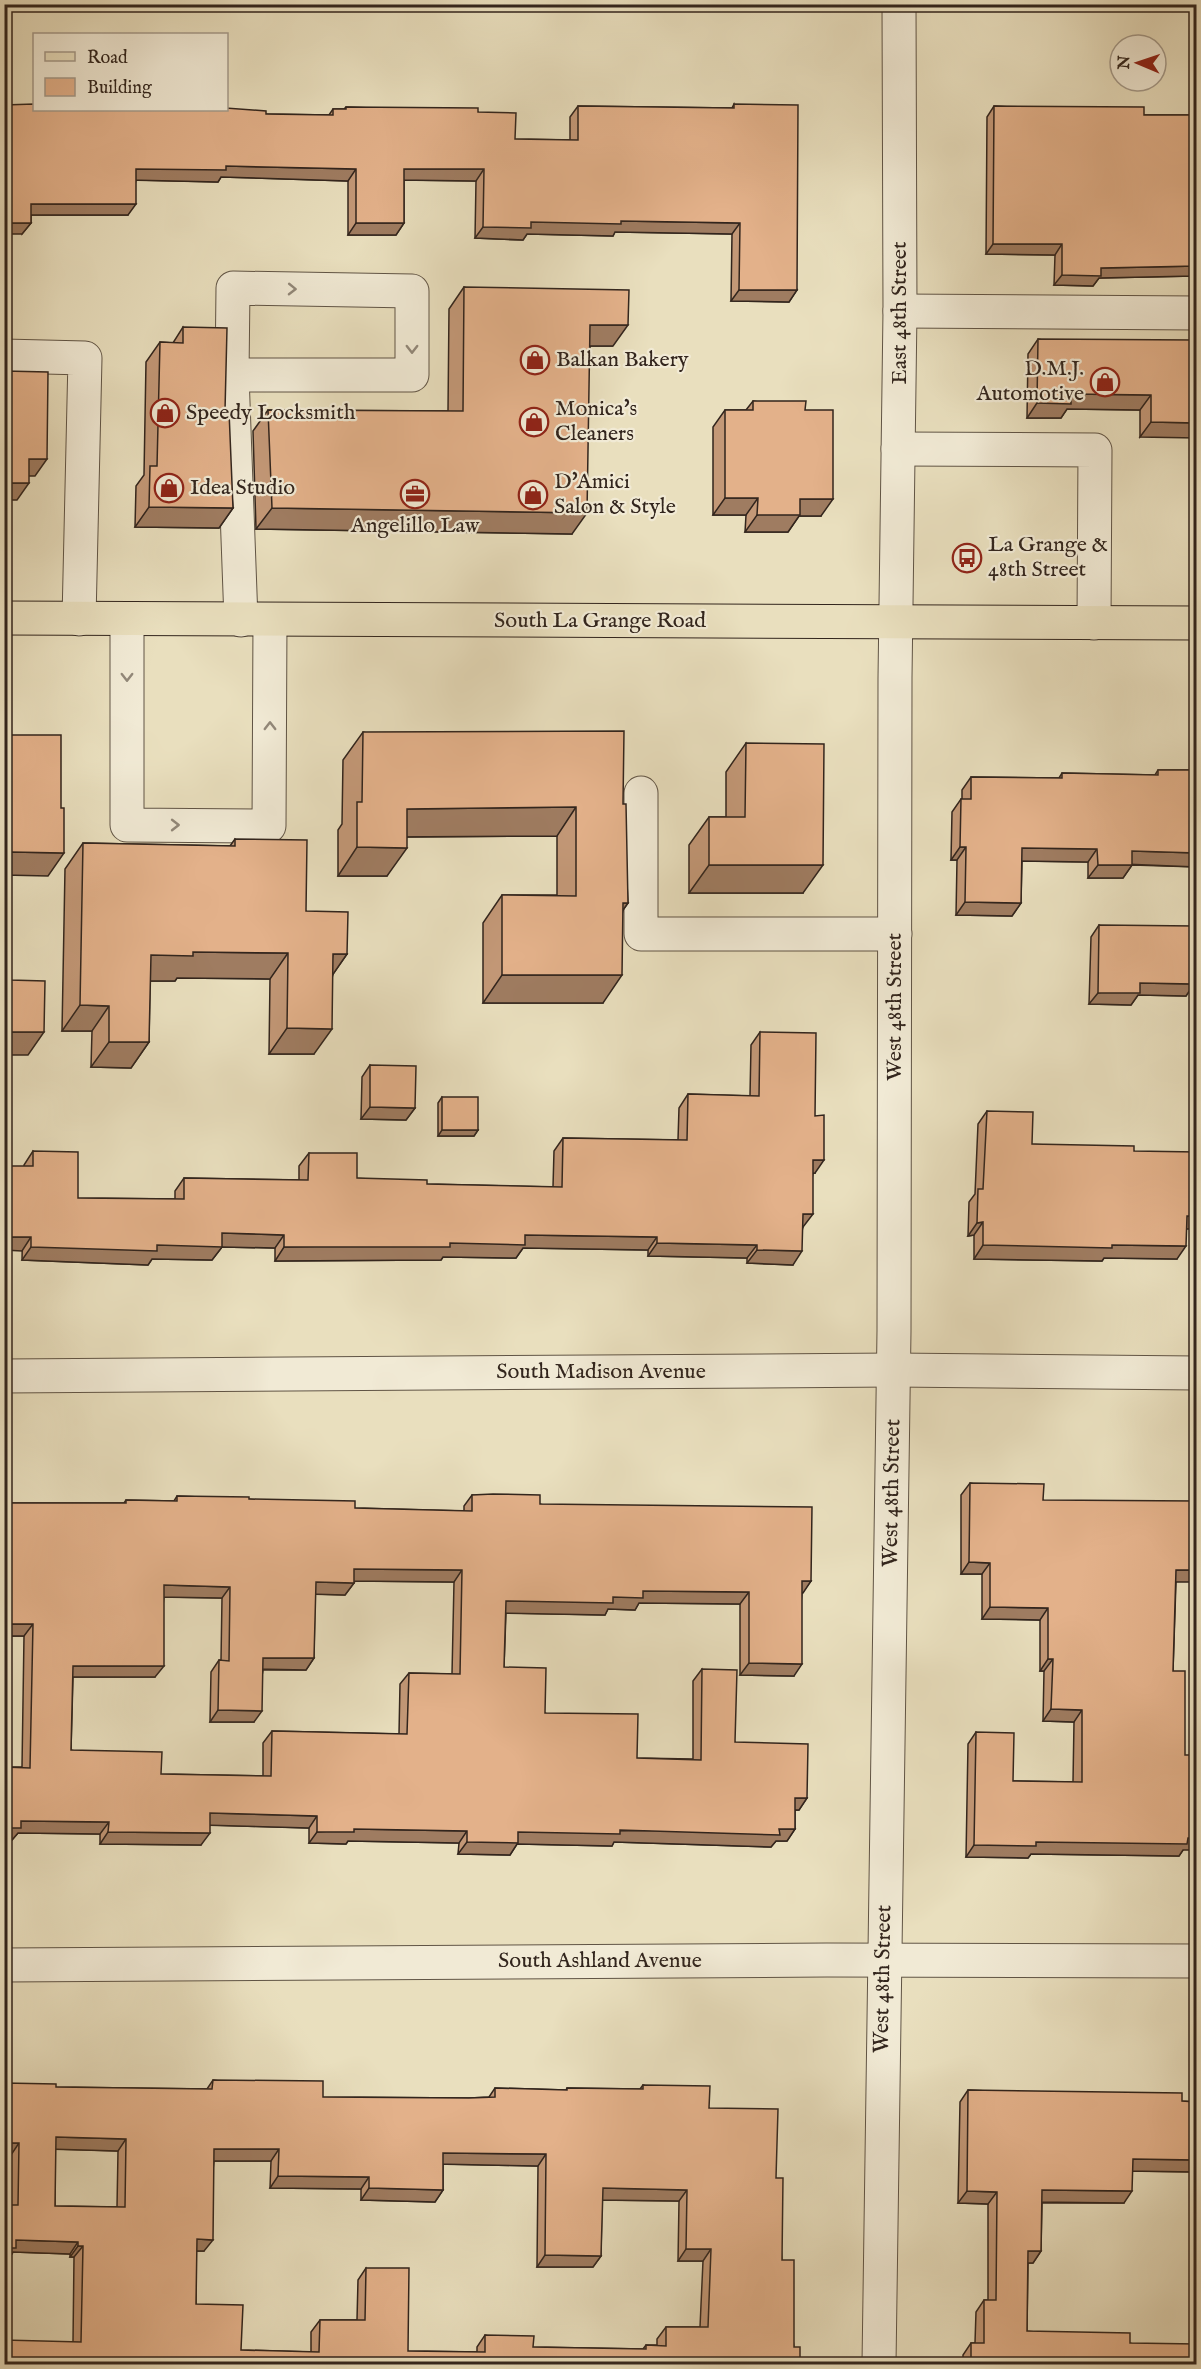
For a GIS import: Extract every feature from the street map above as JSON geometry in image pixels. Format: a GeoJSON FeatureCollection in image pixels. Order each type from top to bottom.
{"type":"FeatureCollection","features":[{"type":"Feature","properties":{"kind":"main road","name":"South La Grange Road"},"geometry":{"type":"LineString","coordinates":[[4,618],[1197,623]]}},
{"type":"Feature","properties":{"kind":"street","name":"East 48th Street"},"geometry":{"type":"LineString","coordinates":[[896,622],[900,311],[899,4]]}},
{"type":"Feature","properties":{"kind":"street"},"geometry":{"type":"LineString","coordinates":[[127,619],[127,825],[269,826],[255,620],[232,375],[233,288],[412,291],[412,375],[232,375]]}},
{"type":"Feature","properties":{"kind":"street"},"geometry":{"type":"LineString","coordinates":[[900,311],[1197,313]]}},
{"type":"Feature","properties":{"kind":"street"},"geometry":{"type":"LineString","coordinates":[[4,356],[85,358],[79,619]]}},
{"type":"Feature","properties":{"kind":"street"},"geometry":{"type":"LineString","coordinates":[[898,449],[1095,450],[1094,623]]}},
{"type":"Feature","properties":{"kind":"street","name":"West 48th Street"},"geometry":{"type":"LineString","coordinates":[[879,2364],[883,1960],[894,1370],[896,622]]}},
{"type":"Feature","properties":{"kind":"street"},"geometry":{"type":"LineString","coordinates":[[642,793],[641,934],[895,934]]}},
{"type":"Feature","properties":{"kind":"street","name":"South Madison Avenue"},"geometry":{"type":"LineString","coordinates":[[4,1376],[894,1370],[1197,1373]]}},
{"type":"Feature","properties":{"kind":"street","name":"South Ashland Avenue"},"geometry":{"type":"LineString","coordinates":[[4,1965],[883,1960],[1197,1961]]}},
{"type":"Feature","properties":{"kind":"building"},"geometry":{"type":"Polygon","coordinates":[[[33,104],[33,111],[228,111],[228,108],[266,111],[266,114],[333,115],[333,109],[346,109],[346,107],[478,108],[478,112],[516,113],[515,139],[578,140],[578,106],[734,108],[734,104],[798,105],[797,290],[739,290],[740,223],[531,222],[531,228],[483,227],[484,169],[404,169],[404,223],[356,223],[356,169],[226,166],[226,170],[136,169],[136,204],[31,204],[31,223],[4,223],[4,105],[33,104]]]}},
{"type":"Feature","properties":{"kind":"building"},"geometry":{"type":"Polygon","coordinates":[[[994,106],[1144,107],[1144,115],[1197,115],[1197,266],[1101,268],[1101,276],[1062,275],[1062,244],[993,244],[994,106]]]}},
{"type":"Feature","properties":{"kind":"building"},"geometry":{"type":"Polygon","coordinates":[[[464,287],[629,290],[628,325],[590,325],[587,513],[272,508],[268,410],[463,411],[464,287]]]}},
{"type":"Feature","properties":{"kind":"building"},"geometry":{"type":"Polygon","coordinates":[[[183,327],[227,328],[225,411],[229,411],[233,508],[149,507],[150,466],[157,466],[160,342],[183,343],[183,327]]]}},
{"type":"Feature","properties":{"kind":"building","name":"D.M.J. Automotive"},"geometry":{"type":"Polygon","coordinates":[[[1038,339],[1194,340],[1197,423],[1151,422],[1151,395],[1071,394],[1071,404],[1037,403],[1038,339]]]}},
{"type":"Feature","properties":{"kind":"building"},"geometry":{"type":"Polygon","coordinates":[[[4,371],[48,372],[47,459],[29,459],[29,483],[4,483],[4,371]]]}},
{"type":"Feature","properties":{"kind":"building"},"geometry":{"type":"Polygon","coordinates":[[[753,401],[806,401],[805,410],[833,410],[833,499],[800,499],[800,515],[757,515],[758,498],[725,498],[725,410],[753,410],[753,401]]]}},
{"type":"Feature","properties":{"kind":"building"},"geometry":{"type":"Polygon","coordinates":[[[624,731],[623,804],[626,804],[628,903],[623,903],[622,975],[502,975],[502,895],[576,896],[576,807],[407,809],[407,848],[357,847],[357,802],[362,802],[363,732],[624,731]]]}},
{"type":"Feature","properties":{"kind":"building"},"geometry":{"type":"Polygon","coordinates":[[[4,735],[61,735],[61,808],[64,808],[64,853],[11,852],[10,980],[45,981],[44,1032],[4,1032],[4,735]]]}},
{"type":"Feature","properties":{"kind":"building"},"geometry":{"type":"Polygon","coordinates":[[[746,743],[824,744],[823,865],[709,865],[709,817],[745,817],[746,743]]]}},
{"type":"Feature","properties":{"kind":"building"},"geometry":{"type":"Polygon","coordinates":[[[1158,770],[1197,770],[1197,853],[1132,851],[1132,865],[1098,865],[1097,849],[1022,848],[1021,903],[965,902],[966,847],[960,847],[961,799],[971,799],[971,777],[1062,778],[1062,773],[1158,775],[1158,770]]]}},
{"type":"Feature","properties":{"kind":"building"},"geometry":{"type":"Polygon","coordinates":[[[235,839],[307,840],[306,911],[348,912],[347,954],[333,954],[332,1029],[287,1028],[288,953],[193,952],[193,956],[151,955],[149,1042],[109,1042],[109,1006],[80,1005],[83,843],[235,846],[235,839]]]}},
{"type":"Feature","properties":{"kind":"building"},"geometry":{"type":"Polygon","coordinates":[[[1099,925],[1195,926],[1194,984],[1140,983],[1140,993],[1098,993],[1099,925]]]}},
{"type":"Feature","properties":{"kind":"building"},"geometry":{"type":"Polygon","coordinates":[[[760,1032],[816,1033],[815,1116],[824,1115],[824,1160],[813,1160],[813,1214],[803,1214],[802,1251],[757,1250],[757,1245],[657,1243],[657,1237],[525,1235],[525,1245],[450,1243],[450,1247],[284,1247],[284,1235],[222,1233],[222,1247],[157,1245],[157,1251],[31,1247],[31,1237],[4,1237],[4,1166],[33,1166],[33,1151],[78,1152],[78,1198],[184,1199],[184,1178],[308,1180],[309,1153],[357,1153],[357,1178],[427,1180],[427,1184],[562,1187],[563,1138],[687,1140],[688,1094],[759,1096],[760,1032]]]}},
{"type":"Feature","properties":{"kind":"building"},"geometry":{"type":"Polygon","coordinates":[[[370,1065],[416,1066],[415,1108],[370,1107],[370,1065]]]}},
{"type":"Feature","properties":{"kind":"building"},"geometry":{"type":"Polygon","coordinates":[[[442,1097],[478,1097],[478,1130],[442,1130],[442,1097]]]}},
{"type":"Feature","properties":{"kind":"building"},"geometry":{"type":"Polygon","coordinates":[[[987,1111],[1033,1112],[1032,1144],[1134,1146],[1134,1151],[1197,1152],[1197,1216],[1187,1216],[1186,1246],[1112,1245],[1112,1248],[983,1245],[983,1222],[977,1223],[978,1189],[983,1189],[987,1111]]]}},
{"type":"Feature","properties":{"kind":"building"},"geometry":{"type":"Polygon","coordinates":[[[970,1483],[1044,1484],[1043,1500],[1197,1501],[1197,1570],[1176,1570],[1173,1671],[1185,1671],[1185,1755],[1197,1755],[1197,1838],[1188,1838],[1187,1844],[1036,1842],[1036,1846],[974,1845],[976,1732],[1014,1733],[1013,1781],[1082,1782],[1082,1710],[1051,1709],[1053,1659],[1048,1659],[1048,1608],[990,1607],[990,1563],[969,1562],[970,1483]]]}},
{"type":"Feature","properties":{"kind":"building"},"geometry":{"type":"Polygon","coordinates":[[[472,1495],[540,1495],[540,1504],[812,1507],[811,1581],[802,1581],[802,1664],[749,1663],[749,1592],[643,1591],[643,1598],[613,1597],[613,1603],[506,1601],[504,1667],[546,1668],[545,1713],[638,1714],[637,1758],[701,1760],[702,1669],[737,1670],[735,1742],[808,1744],[807,1798],[795,1798],[795,1829],[779,1829],[780,1835],[620,1830],[620,1834],[518,1832],[518,1843],[467,1842],[467,1831],[354,1829],[354,1832],[317,1832],[317,1816],[210,1813],[210,1833],[108,1832],[109,1822],[21,1821],[21,1828],[4,1828],[4,1767],[30,1768],[33,1624],[4,1624],[4,1503],[126,1503],[126,1500],[177,1501],[177,1496],[249,1497],[249,1499],[355,1501],[355,1508],[472,1511],[472,1495]],[[354,1569],[354,1583],[316,1582],[314,1658],[263,1658],[262,1711],[218,1710],[219,1660],[229,1661],[230,1587],[164,1585],[164,1666],[73,1666],[71,1750],[162,1752],[161,1774],[271,1776],[272,1731],[407,1734],[409,1673],[460,1674],[462,1570],[354,1569]]]}},
{"type":"Feature","properties":{"kind":"building"},"geometry":{"type":"Polygon","coordinates":[[[213,2080],[323,2081],[323,2097],[469,2098],[495,2097],[495,2088],[567,2090],[567,2088],[643,2089],[643,2085],[710,2086],[709,2108],[778,2109],[776,2178],[783,2178],[782,2260],[794,2260],[794,2347],[800,2347],[800,2364],[4,2364],[4,2340],[81,2342],[83,2246],[78,2246],[78,2242],[16,2240],[16,2248],[4,2248],[4,2205],[18,2205],[19,2143],[4,2143],[4,2083],[56,2084],[56,2087],[212,2089],[213,2080]],[[56,2137],[55,2206],[125,2207],[126,2139],[56,2137]],[[214,2149],[213,2240],[197,2239],[196,2304],[243,2305],[241,2350],[319,2352],[320,2320],[365,2320],[366,2268],[409,2268],[408,2351],[485,2352],[485,2335],[534,2336],[533,2347],[646,2349],[646,2345],[666,2346],[666,2327],[708,2327],[711,2249],[686,2249],[687,2190],[603,2188],[601,2256],[545,2255],[546,2154],[443,2153],[443,2190],[369,2188],[369,2177],[278,2176],[279,2149],[214,2149]]]}},
{"type":"Feature","properties":{"kind":"building"},"geometry":{"type":"Polygon","coordinates":[[[968,2090],[1182,2093],[1182,2101],[1197,2102],[1197,2160],[1133,2159],[1132,2191],[1042,2190],[1041,2251],[1028,2251],[1027,2331],[1130,2333],[1130,2343],[1197,2344],[1197,2364],[971,2364],[971,2343],[984,2343],[984,2300],[996,2300],[997,2192],[967,2191],[968,2090]]]}},
{"type":"Feature","properties":{"kind":"place","name":"Balkan Bakery"},"geometry":{"type":"Point","coordinates":[535,360]}},
{"type":"Feature","properties":{"kind":"place","name":"D.M.J. Automotive"},"geometry":{"type":"Point","coordinates":[1105,382]}},
{"type":"Feature","properties":{"kind":"place","name":"Speedy Locksmith"},"geometry":{"type":"Point","coordinates":[165,413]}},
{"type":"Feature","properties":{"kind":"place","name":"Monica's Cleaners"},"geometry":{"type":"Point","coordinates":[534,422]}},
{"type":"Feature","properties":{"kind":"place","name":"Idea Studio"},"geometry":{"type":"Point","coordinates":[169,488]}},
{"type":"Feature","properties":{"kind":"place","name":"Angelillo Law"},"geometry":{"type":"Point","coordinates":[415,494]}},
{"type":"Feature","properties":{"kind":"place","name":"D'Amici Salon & Style"},"geometry":{"type":"Point","coordinates":[533,495]}},
{"type":"Feature","properties":{"kind":"place","name":"La Grange & 48th Street"},"geometry":{"type":"Point","coordinates":[967,558]}}]}
